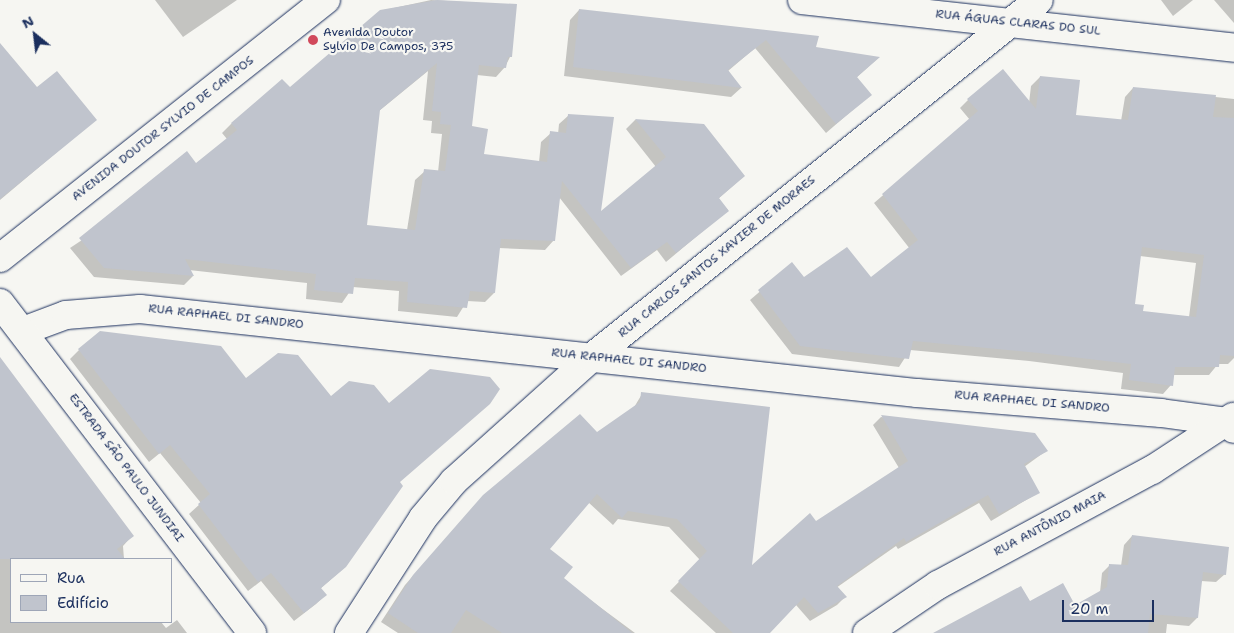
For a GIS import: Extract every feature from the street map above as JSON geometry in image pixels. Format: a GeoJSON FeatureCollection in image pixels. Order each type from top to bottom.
{"type":"FeatureCollection","features":[{"type":"Feature","properties":{"kind":"street","name":"AVENIDA DOUTOR SYLVIO DE CAMPOS"},"geometry":{"type":"LineString","coordinates":[[0,258],[326,0]]}},
{"type":"Feature","properties":{"kind":"street","name":"RUA ÁGUAS CLARAS DO SUL"},"geometry":{"type":"LineString","coordinates":[[802,0],[1234,48]]}},
{"type":"Feature","properties":{"kind":"street","name":"RUA CARLOS SANTOS XAVIER DE MORAES"},"geometry":{"type":"LineString","coordinates":[[350,633],[423,518],[454,480],[591,358],[1038,0]]}},
{"type":"Feature","properties":{"kind":"street","name":"ESTRADA SÃO PAULO JUNDIAI"},"geometry":{"type":"LineString","coordinates":[[0,303],[252,633]]}},
{"type":"Feature","properties":{"kind":"street","name":"RUA RAPHAEL DI SANDRO"},"geometry":{"type":"LineString","coordinates":[[23,331],[66,315],[140,309],[591,358],[1232,423]]}},
{"type":"Feature","properties":{"kind":"street","name":"RUA ANTÔNIO MAIA"},"geometry":{"type":"LineString","coordinates":[[867,633],[938,585],[1152,470],[1232,423]]}},
{"type":"Feature","properties":{"kind":"building"},"geometry":{"type":"Polygon","coordinates":[[[437,0],[517,4],[512,57],[508,57],[506,68],[479,65],[472,126],[488,129],[484,154],[547,162],[550,131],[566,133],[568,114],[614,117],[601,211],[666,157],[635,119],[704,124],[745,176],[719,198],[729,211],[676,253],[667,242],[631,268],[562,181],[555,241],[501,239],[495,293],[470,291],[467,308],[407,302],[408,282],[355,278],[353,294],[314,290],[316,274],[185,259],[194,276],[104,268],[79,238],[187,151],[196,163],[237,130],[231,123],[282,79],[290,87],[380,10],[437,0]],[[437,63],[380,110],[367,225],[415,230],[424,169],[445,171],[451,125],[440,124],[441,112],[432,111],[437,63]]]}},
{"type":"Feature","properties":{"kind":"building"},"geometry":{"type":"Polygon","coordinates":[[[579,9],[819,36],[816,47],[880,57],[857,77],[872,95],[836,124],[766,40],[728,70],[742,88],[573,67],[579,9]]]}},
{"type":"Feature","properties":{"kind":"building"},"geometry":{"type":"Polygon","coordinates":[[[0,43],[37,87],[57,71],[97,120],[0,199],[0,43]]]}},
{"type":"Feature","properties":{"kind":"building"},"geometry":{"type":"Polygon","coordinates":[[[1003,69],[1036,109],[1040,76],[1080,80],[1076,115],[1128,120],[1133,87],[1216,95],[1213,117],[1234,118],[1234,356],[1220,355],[1219,367],[1175,367],[1173,386],[1129,380],[1131,364],[1039,353],[913,341],[909,359],[800,346],[758,290],[792,262],[804,277],[847,247],[871,277],[918,240],[882,194],[978,111],[967,99],[1003,69]],[[1142,247],[1135,304],[1144,305],[1143,311],[1196,317],[1204,255],[1142,247]]]}},
{"type":"Feature","properties":{"kind":"building"},"geometry":{"type":"Polygon","coordinates":[[[100,331],[221,346],[246,378],[278,353],[298,355],[331,396],[349,381],[374,385],[389,403],[430,369],[490,377],[500,389],[490,404],[400,482],[403,486],[346,567],[321,588],[327,595],[304,613],[271,573],[258,582],[198,504],[210,494],[170,445],[159,454],[78,349],[100,331]]]}},
{"type":"Feature","properties":{"kind":"building"},"geometry":{"type":"Polygon","coordinates":[[[0,357],[134,536],[117,549],[124,558],[0,559],[0,357]]]}},
{"type":"Feature","properties":{"kind":"building"},"geometry":{"type":"Polygon","coordinates":[[[641,392],[770,407],[752,565],[810,513],[816,521],[908,461],[881,415],[1035,433],[1048,451],[1024,464],[1040,493],[999,514],[988,495],[906,542],[904,538],[837,586],[847,597],[818,613],[804,597],[770,633],[733,633],[678,581],[707,551],[677,519],[628,511],[622,518],[597,494],[550,549],[573,567],[564,578],[632,633],[502,633],[466,610],[451,633],[418,633],[388,613],[413,575],[483,495],[580,414],[597,432],[640,402],[641,392]]]}},
{"type":"Feature","properties":{"kind":"building"},"geometry":{"type":"Polygon","coordinates":[[[1132,535],[1229,547],[1226,575],[1203,572],[1198,618],[1150,614],[1148,633],[933,633],[1021,586],[1030,601],[1063,583],[1075,605],[1107,587],[1109,564],[1128,565],[1132,535]]]}},
{"type":"Feature","properties":{"kind":"place","name":"Avenida Doutor Sylvio De Campos, 375"},"geometry":{"type":"Point","coordinates":[313,40]}}]}
